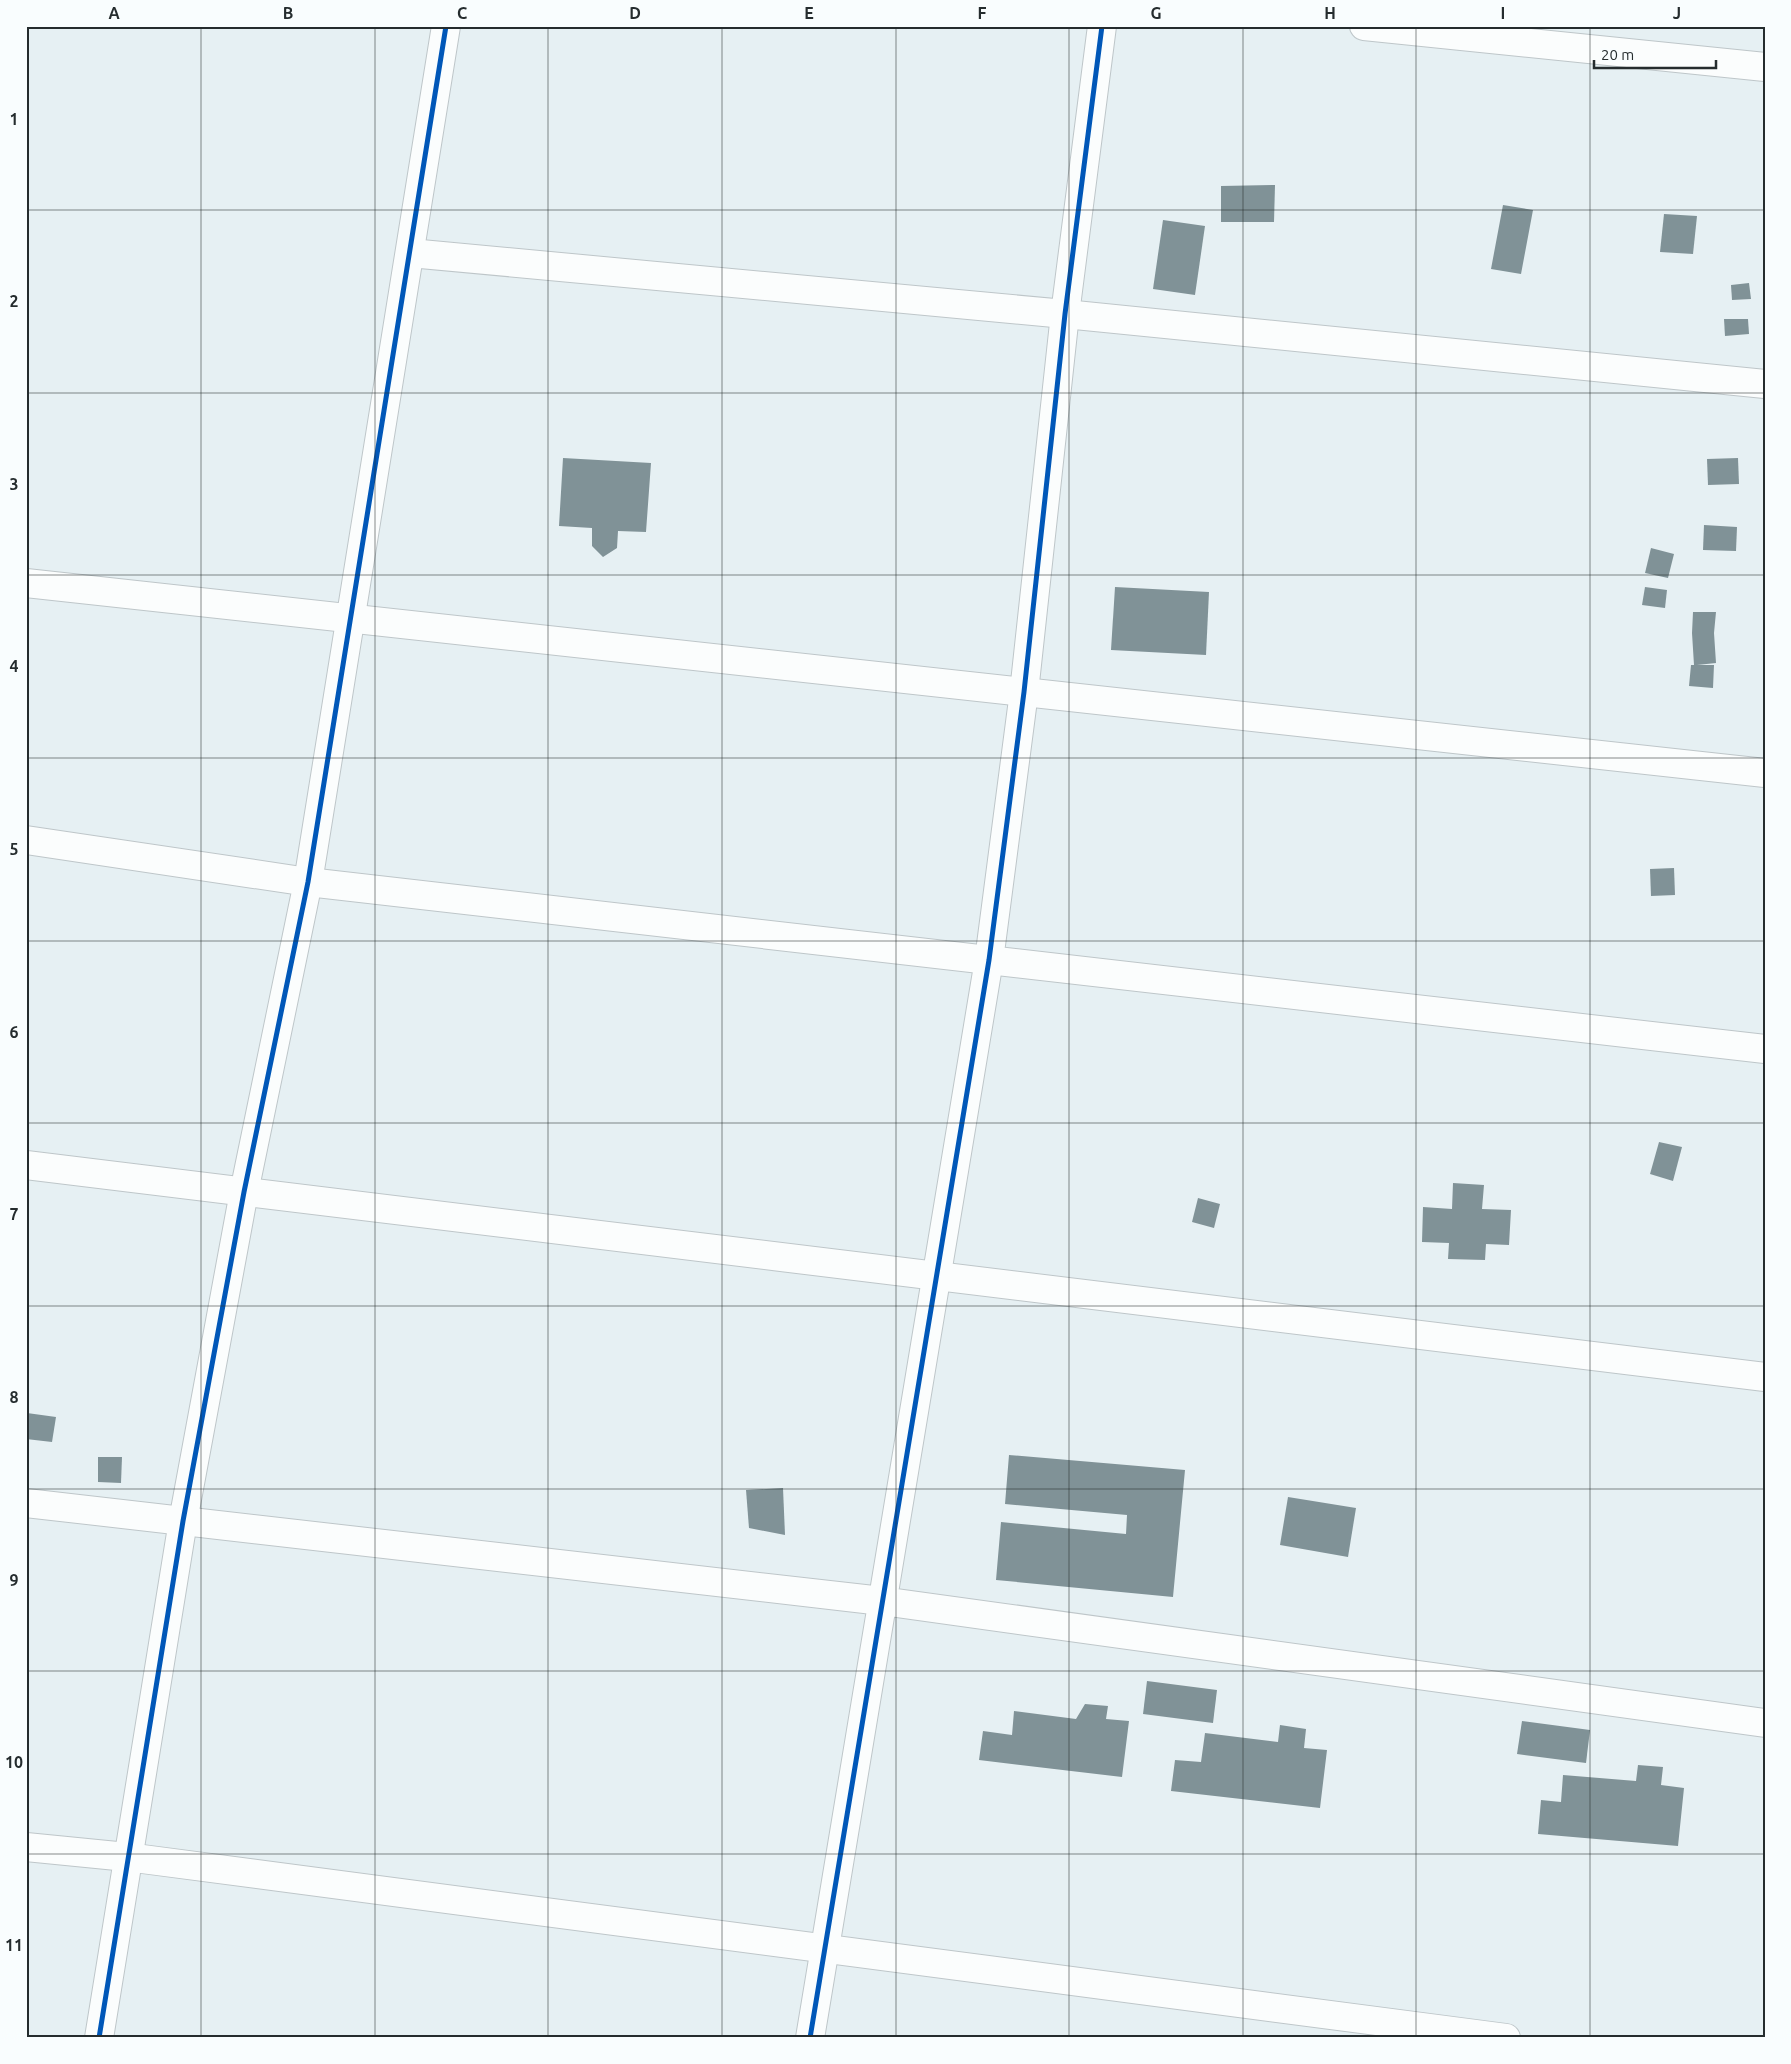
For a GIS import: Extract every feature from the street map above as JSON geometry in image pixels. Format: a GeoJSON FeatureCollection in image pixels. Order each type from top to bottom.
{"type":"FeatureCollection","features":[{"type":"Feature","properties":{"kind":"street"},"geometry":{"type":"LineString","coordinates":[[99,2038],[183,1521],[244,1192],[308,882],[446,26]]}},
{"type":"Feature","properties":{"kind":"street"},"geometry":{"type":"LineString","coordinates":[[810,2038],[989,960],[1024,692],[1065,314],[1102,26]]}},
{"type":"Feature","properties":{"kind":"street"},"geometry":{"type":"LineString","coordinates":[[1364,26],[1765,67]]}},
{"type":"Feature","properties":{"kind":"street"},"geometry":{"type":"LineString","coordinates":[[410,253],[1065,314],[1765,384]]}},
{"type":"Feature","properties":{"kind":"street"},"geometry":{"type":"LineString","coordinates":[[26,583],[1765,773]]}},
{"type":"Feature","properties":{"kind":"street"},"geometry":{"type":"LineString","coordinates":[[26,840],[308,882],[1765,1049]]}},
{"type":"Feature","properties":{"kind":"street"},"geometry":{"type":"LineString","coordinates":[[26,1165],[937,1278],[1765,1377]]}},
{"type":"Feature","properties":{"kind":"street"},"geometry":{"type":"LineString","coordinates":[[26,1503],[882,1601],[1765,1723]]}},
{"type":"Feature","properties":{"kind":"street"},"geometry":{"type":"LineString","coordinates":[[26,1847],[127,1857],[1506,2038]]}},
{"type":"Feature","properties":{"kind":"building"},"geometry":{"type":"Polygon","coordinates":[[[1275,185],[1274,222],[1221,222],[1221,186],[1275,185]]]}},
{"type":"Feature","properties":{"kind":"building"},"geometry":{"type":"Polygon","coordinates":[[[1503,205],[1533,210],[1521,274],[1491,269],[1503,205]]]}},
{"type":"Feature","properties":{"kind":"building"},"geometry":{"type":"Polygon","coordinates":[[[1664,214],[1697,216],[1693,254],[1660,252],[1664,214]]]}},
{"type":"Feature","properties":{"kind":"building"},"geometry":{"type":"Polygon","coordinates":[[[1163,220],[1205,226],[1195,295],[1153,289],[1163,220]]]}},
{"type":"Feature","properties":{"kind":"building"},"geometry":{"type":"Polygon","coordinates":[[[1749,283],[1751,299],[1732,300],[1731,285],[1749,283]]]}},
{"type":"Feature","properties":{"kind":"building"},"geometry":{"type":"Polygon","coordinates":[[[1724,319],[1748,319],[1749,334],[1725,336],[1724,319]]]}},
{"type":"Feature","properties":{"kind":"building"},"geometry":{"type":"Polygon","coordinates":[[[563,458],[651,463],[646,532],[618,531],[617,548],[603,557],[592,546],[592,528],[559,526],[563,458]]]}},
{"type":"Feature","properties":{"kind":"building"},"geometry":{"type":"Polygon","coordinates":[[[1738,458],[1739,484],[1708,485],[1707,459],[1738,458]]]}},
{"type":"Feature","properties":{"kind":"building"},"geometry":{"type":"Polygon","coordinates":[[[1704,525],[1737,527],[1736,551],[1703,550],[1704,525]]]}},
{"type":"Feature","properties":{"kind":"building"},"geometry":{"type":"Polygon","coordinates":[[[1651,548],[1674,554],[1668,578],[1645,573],[1651,548]]]}},
{"type":"Feature","properties":{"kind":"building"},"geometry":{"type":"Polygon","coordinates":[[[1115,587],[1209,592],[1206,655],[1111,650],[1115,587]]]}},
{"type":"Feature","properties":{"kind":"building"},"geometry":{"type":"Polygon","coordinates":[[[1645,587],[1667,590],[1665,608],[1642,605],[1645,587]]]}},
{"type":"Feature","properties":{"kind":"building"},"geometry":{"type":"Polygon","coordinates":[[[1693,612],[1716,612],[1714,633],[1716,663],[1697,665],[1714,665],[1713,688],[1689,686],[1691,665],[1694,665],[1693,612]]]}},
{"type":"Feature","properties":{"kind":"building"},"geometry":{"type":"Polygon","coordinates":[[[1674,868],[1675,895],[1651,896],[1650,869],[1674,868]]]}},
{"type":"Feature","properties":{"kind":"building"},"geometry":{"type":"Polygon","coordinates":[[[1659,1142],[1682,1147],[1673,1181],[1650,1174],[1659,1142]]]}},
{"type":"Feature","properties":{"kind":"building"},"geometry":{"type":"Polygon","coordinates":[[[1453,1183],[1484,1185],[1482,1209],[1511,1210],[1509,1245],[1486,1244],[1485,1260],[1448,1259],[1449,1243],[1422,1242],[1423,1207],[1452,1209],[1453,1183]]]}},
{"type":"Feature","properties":{"kind":"building"},"geometry":{"type":"Polygon","coordinates":[[[1198,1198],[1220,1204],[1214,1228],[1192,1222],[1198,1198]]]}},
{"type":"Feature","properties":{"kind":"building"},"geometry":{"type":"Polygon","coordinates":[[[27,1413],[56,1417],[52,1442],[26,1439],[27,1413]]]}},
{"type":"Feature","properties":{"kind":"building"},"geometry":{"type":"Polygon","coordinates":[[[1009,1455],[1185,1470],[1173,1597],[996,1580],[1001,1522],[1126,1534],[1127,1515],[1005,1504],[1009,1455]]]}},
{"type":"Feature","properties":{"kind":"building"},"geometry":{"type":"Polygon","coordinates":[[[98,1457],[122,1457],[121,1483],[98,1482],[98,1457]]]}},
{"type":"Feature","properties":{"kind":"building"},"geometry":{"type":"Polygon","coordinates":[[[783,1488],[785,1535],[749,1528],[746,1490],[783,1488]]]}},
{"type":"Feature","properties":{"kind":"building"},"geometry":{"type":"Polygon","coordinates":[[[1288,1497],[1356,1508],[1348,1557],[1280,1545],[1288,1497]]]}},
{"type":"Feature","properties":{"kind":"building"},"geometry":{"type":"Polygon","coordinates":[[[1147,1681],[1217,1690],[1213,1723],[1143,1714],[1147,1681]]]}},
{"type":"Feature","properties":{"kind":"building"},"geometry":{"type":"Polygon","coordinates":[[[1085,1704],[1108,1706],[1106,1719],[1129,1721],[1122,1777],[979,1760],[983,1731],[1012,1735],[1014,1711],[1076,1719],[1085,1704]]]}},
{"type":"Feature","properties":{"kind":"building"},"geometry":{"type":"Polygon","coordinates":[[[1522,1721],[1590,1730],[1586,1763],[1517,1754],[1522,1721]]]}},
{"type":"Feature","properties":{"kind":"building"},"geometry":{"type":"Polygon","coordinates":[[[1280,1725],[1306,1729],[1304,1748],[1327,1750],[1320,1808],[1171,1791],[1175,1760],[1201,1762],[1205,1733],[1278,1742],[1280,1725]]]}},
{"type":"Feature","properties":{"kind":"building"},"geometry":{"type":"Polygon","coordinates":[[[1638,1765],[1663,1767],[1661,1785],[1684,1788],[1678,1846],[1538,1834],[1541,1800],[1561,1802],[1563,1775],[1636,1781],[1638,1765]]]}},
{"type":"Feature","properties":{"kind":"cycle path"},"geometry":{"type":"LineString","coordinates":[[99,2038],[183,1521],[244,1192],[308,882],[446,26]]}},
{"type":"Feature","properties":{"kind":"cycle path"},"geometry":{"type":"LineString","coordinates":[[810,2038],[989,960],[1024,692],[1065,314],[1102,26]]}}]}
